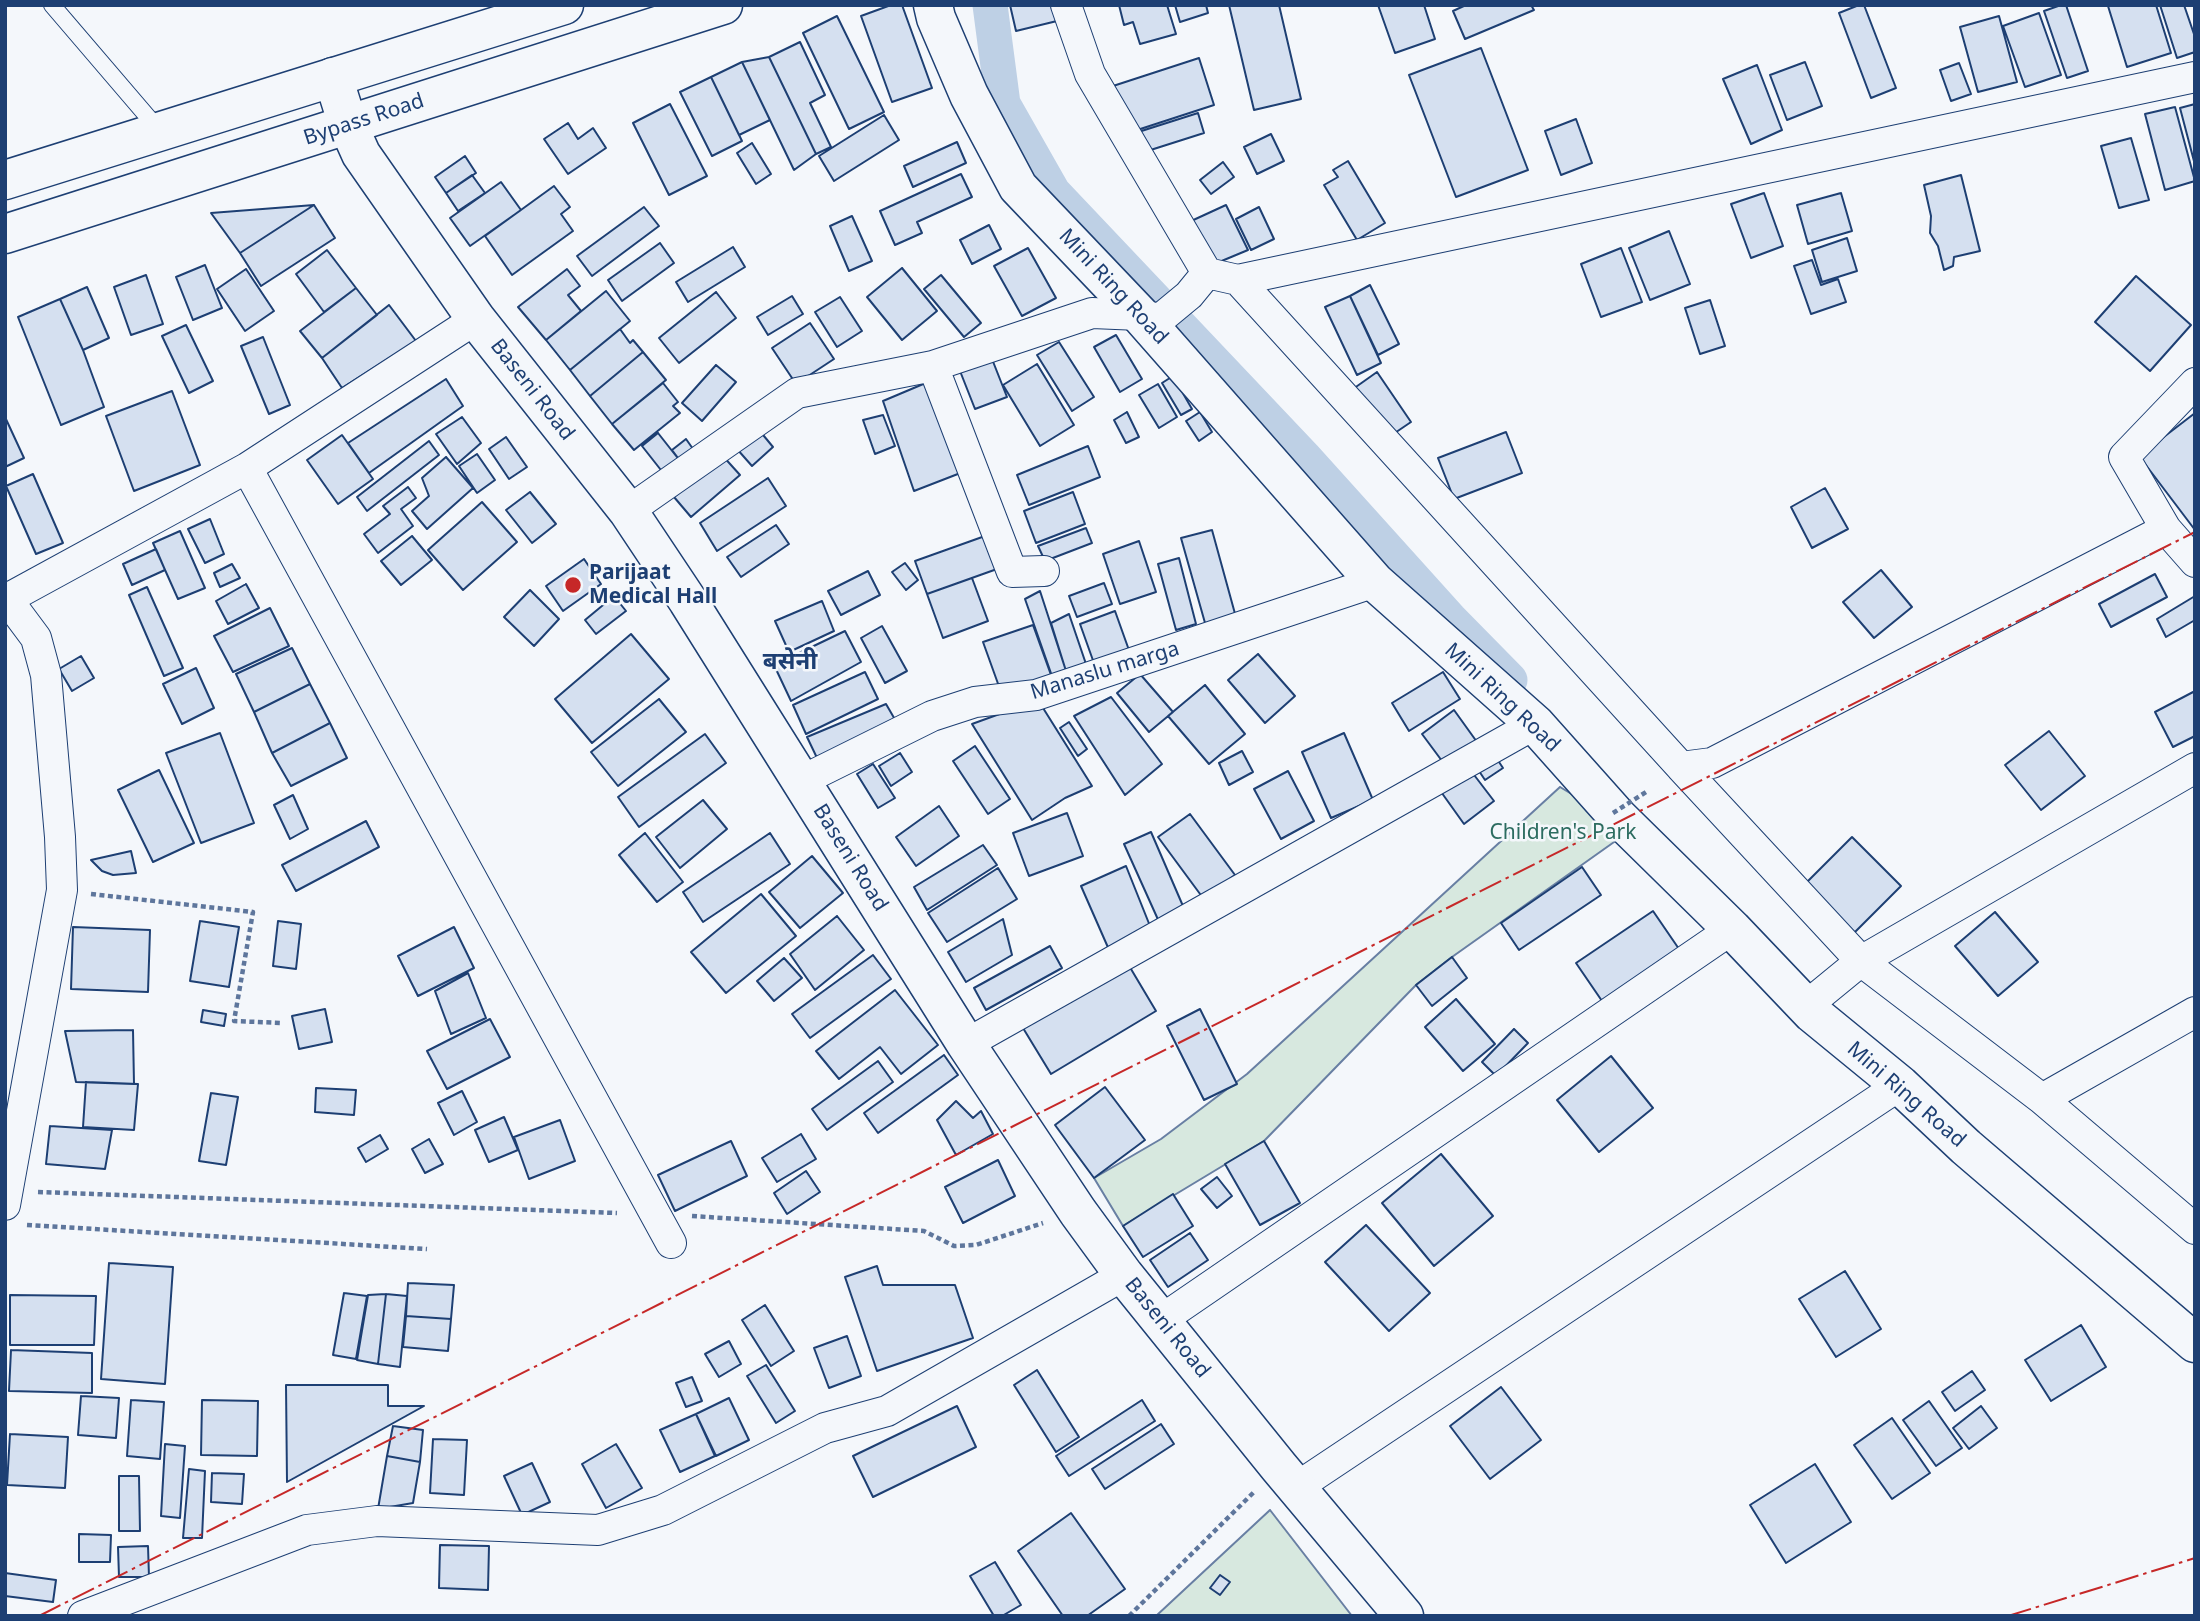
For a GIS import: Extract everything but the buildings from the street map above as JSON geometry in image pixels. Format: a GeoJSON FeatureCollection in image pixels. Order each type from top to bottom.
{"type":"FeatureCollection","features":[{"type":"Feature","properties":{"kind":"main road"},"geometry":{"type":"LineString","coordinates":[[5,180],[564,5]]}},
{"type":"Feature","properties":{"kind":"main road","name":"Bypass Road"},"geometry":{"type":"LineString","coordinates":[[5,234],[723,5]]}},
{"type":"Feature","properties":{"kind":"main road","name":"Mini Ring Road"},"geometry":{"type":"LineString","coordinates":[[933,5],[969,95],[1018,187],[1150,317],[1375,582],[1535,724],[1617,816],[1811,1007],[1966,1147],[2195,1343]]}},
{"type":"Feature","properties":{"kind":"main road","name":"Baseni Road"},"geometry":{"type":"LineString","coordinates":[[333,77],[360,154],[476,319],[628,511],[688,601],[966,1044],[1078,1212],[1124,1275],[1404,1616]]}},
{"type":"Feature","properties":{"kind":"street"},"geometry":{"type":"LineString","coordinates":[[1066,5],[1090,74],[1198,284]]}},
{"type":"Feature","properties":{"kind":"street"},"geometry":{"type":"LineString","coordinates":[[628,511],[797,393],[933,366],[1092,313],[1150,317],[1198,284],[1238,281],[2195,76]]}},
{"type":"Feature","properties":{"kind":"street"},"geometry":{"type":"LineString","coordinates":[[1238,281],[1681,767],[1856,966],[2042,1099],[2195,1229]]}},
{"type":"Feature","properties":{"kind":"street"},"geometry":{"type":"LineString","coordinates":[[9,1203],[62,890],[46,675],[36,638],[7,599],[247,468],[476,319]]}},
{"type":"Feature","properties":{"kind":"street"},"geometry":{"type":"LineString","coordinates":[[933,366],[1012,572],[1044,571]]}},
{"type":"Feature","properties":{"kind":"street"},"geometry":{"type":"LineString","coordinates":[[2195,383],[2124,457],[2166,529],[2195,562]]}},
{"type":"Feature","properties":{"kind":"street"},"geometry":{"type":"LineString","coordinates":[[247,468],[671,1243]]}},
{"type":"Feature","properties":{"kind":"street"},"geometry":{"type":"LineString","coordinates":[[1681,767],[1712,763],[2166,529]]}},
{"type":"Feature","properties":{"kind":"street","name":"Manaslu marga"},"geometry":{"type":"LineString","coordinates":[[801,781],[932,716],[975,702],[1036,695],[1375,582]]}},
{"type":"Feature","properties":{"kind":"street"},"geometry":{"type":"LineString","coordinates":[[966,1044],[1535,724]]}},
{"type":"Feature","properties":{"kind":"street"},"geometry":{"type":"LineString","coordinates":[[1811,1007],[1856,966],[2195,768]]}},
{"type":"Feature","properties":{"kind":"street"},"geometry":{"type":"LineString","coordinates":[[1161,1320],[1732,929]]}},
{"type":"Feature","properties":{"kind":"street"},"geometry":{"type":"LineString","coordinates":[[2042,1099],[2195,1012]]}},
{"type":"Feature","properties":{"kind":"street"},"geometry":{"type":"LineString","coordinates":[[1288,1477],[1900,1085]]}},
{"type":"Feature","properties":{"kind":"street"},"geometry":{"type":"LineString","coordinates":[[83,1616],[123,1609],[307,1530],[377,1521],[598,1530],[663,1510],[825,1428],[887,1411],[1124,1275]]}},
{"type":"Feature","properties":{"kind":"lane"},"geometry":{"type":"LineString","coordinates":[[52,5],[160,131]]}},
{"type":"Feature","properties":{"kind":"path"},"geometry":{"type":"LineString","coordinates":[[1613,813],[1646,792]]}},
{"type":"Feature","properties":{"kind":"path"},"geometry":{"type":"LineString","coordinates":[[62,890],[253,912],[234,1021],[282,1023]]}},
{"type":"Feature","properties":{"kind":"path"},"geometry":{"type":"LineString","coordinates":[[9,1203],[656,1214],[924,1231],[954,1246],[976,1245],[1078,1212]]}},
{"type":"Feature","properties":{"kind":"path"},"geometry":{"type":"LineString","coordinates":[[9,1203],[427,1249]]}},
{"type":"Feature","properties":{"kind":"path"},"geometry":{"type":"LineString","coordinates":[[1129,1616],[1288,1477]]}},
{"type":"Feature","properties":{"kind":"green space","name":"Children's Park"},"geometry":{"type":"Polygon","coordinates":[[[1560,787],[1631,830],[1416,985],[1264,1141],[1123,1226],[1094,1178],[1161,1139],[1247,1074],[1560,787]]]}},
{"type":"Feature","properties":{"kind":"green space"},"geometry":{"type":"Polygon","coordinates":[[[1270,1510],[1352,1616],[1156,1616],[1270,1510]]]}},
{"type":"Feature","properties":{"kind":"waterway"},"geometry":{"type":"LineString","coordinates":[[990,5],[1003,104],[1053,192],[1510,680]]}},
{"type":"Feature","properties":{"kind":"power"},"geometry":{"type":"LineString","coordinates":[[39,1616],[2195,532]]}},
{"type":"Feature","properties":{"kind":"power"},"geometry":{"type":"LineString","coordinates":[[2008,1616],[2195,1558]]}},
{"type":"Feature","properties":{"kind":"place","name":"Parijaat Medical Hall"},"geometry":{"type":"Point","coordinates":[573,585]}},
{"type":"Feature","properties":{"kind":"district","name":"बसेनी"},"geometry":{"type":"Point","coordinates":[790,662]}}]}
